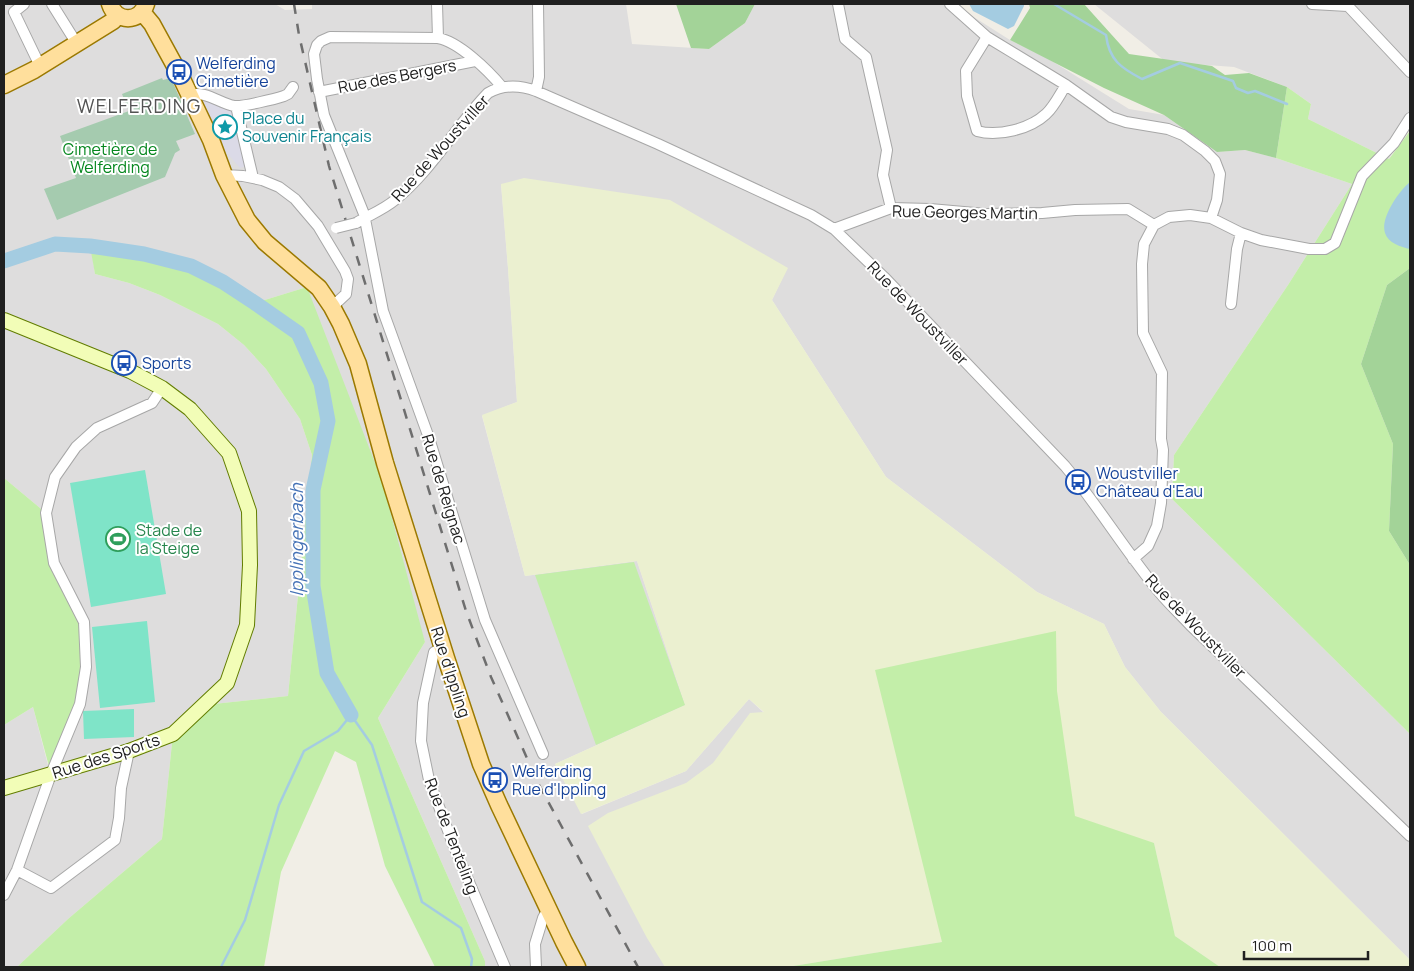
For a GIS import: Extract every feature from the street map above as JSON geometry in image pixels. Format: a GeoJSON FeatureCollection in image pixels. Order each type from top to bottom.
{"type":"FeatureCollection","features":[{"type":"Feature","properties":{"kind":"main road"},"geometry":{"type":"LineString","coordinates":[[4,85],[40,66],[113,21],[114,10],[130,19],[137,17],[144,8]]}},
{"type":"Feature","properties":{"kind":"main road","name":"Rue d'Ippling"},"geometry":{"type":"LineString","coordinates":[[144,8],[211,140],[236,200],[254,230],[274,250],[349,314],[354,328],[358,364],[385,463],[443,647],[487,778],[577,967]]}},
{"type":"Feature","properties":{"kind":"street"},"geometry":{"type":"LineString","coordinates":[[24,4],[14,12],[40,66]]}},
{"type":"Feature","properties":{"kind":"street"},"geometry":{"type":"LineString","coordinates":[[52,4],[76,44]]}},
{"type":"Feature","properties":{"kind":"street"},"geometry":{"type":"LineString","coordinates":[[437,4],[438,38],[452,42],[488,71],[502,86]]}},
{"type":"Feature","properties":{"kind":"street"},"geometry":{"type":"LineString","coordinates":[[536,91],[539,77],[538,4]]}},
{"type":"Feature","properties":{"kind":"street"},"geometry":{"type":"LineString","coordinates":[[838,4],[845,39],[866,57],[887,150],[883,175],[891,208]]}},
{"type":"Feature","properties":{"kind":"street"},"geometry":{"type":"LineString","coordinates":[[950,4],[987,37],[1066,85],[1111,117],[1126,122],[1168,129],[1183,135],[1215,161],[1220,174],[1217,200],[1211,218]]}},
{"type":"Feature","properties":{"kind":"street"},"geometry":{"type":"LineString","coordinates":[[1312,4],[1348,6],[1410,72]]}},
{"type":"Feature","properties":{"kind":"street","name":"Rue de Reignac"},"geometry":{"type":"LineString","coordinates":[[438,38],[337,37],[325,39],[317,45],[314,54],[319,92],[324,115],[343,160],[383,311],[428,438],[474,588],[501,660],[543,754]]}},
{"type":"Feature","properties":{"kind":"street"},"geometry":{"type":"LineString","coordinates":[[987,37],[966,70],[967,96],[977,131],[987,134],[1026,128],[1047,114],[1066,85]]}},
{"type":"Feature","properties":{"kind":"street","name":"Rue des Bergers"},"geometry":{"type":"LineString","coordinates":[[319,92],[475,61]]}},
{"type":"Feature","properties":{"kind":"street","name":"Rue de Woustviller"},"geometry":{"type":"LineString","coordinates":[[322,231],[360,220],[388,206],[404,192],[488,93],[502,86],[519,86],[536,91],[658,144],[811,215],[834,229],[884,277],[1065,466],[1161,594],[1191,626],[1410,836]]}},
{"type":"Feature","properties":{"kind":"street"},"geometry":{"type":"LineString","coordinates":[[189,95],[194,93],[203,94],[236,106],[278,98],[288,94],[293,87]]}},
{"type":"Feature","properties":{"kind":"street"},"geometry":{"type":"LineString","coordinates":[[236,106],[252,178]]}},
{"type":"Feature","properties":{"kind":"street"},"geometry":{"type":"LineString","coordinates":[[1133,558],[1148,546],[1157,526],[1161,503],[1162,372],[1143,334],[1142,264],[1144,244],[1154,224],[1169,217],[1190,214],[1211,218],[1241,233],[1261,240],[1309,249],[1325,249],[1335,243],[1362,176],[1394,143],[1410,118]]}},
{"type":"Feature","properties":{"kind":"street"},"geometry":{"type":"LineString","coordinates":[[224,175],[252,178],[270,183],[288,194],[304,208],[322,231],[348,279],[347,292],[337,303]]}},
{"type":"Feature","properties":{"kind":"street","name":"Rue Georges Martin"},"geometry":{"type":"LineString","coordinates":[[834,229],[891,208],[986,214],[1128,209],[1154,224]]}},
{"type":"Feature","properties":{"kind":"street"},"geometry":{"type":"LineString","coordinates":[[1231,304],[1237,248],[1241,233]]}},
{"type":"Feature","properties":{"kind":"street","name":"Rue des Sports"},"geometry":{"type":"LineString","coordinates":[[4,320],[130,371],[162,388],[190,409],[229,453],[249,511],[250,565],[247,625],[227,683],[173,734],[129,751],[4,788]]}},
{"type":"Feature","properties":{"kind":"street"},"geometry":{"type":"LineString","coordinates":[[4,895],[17,870],[51,774],[80,704],[86,667],[84,622],[54,563],[46,513],[55,477],[76,448],[97,428],[152,403],[162,388]]}},
{"type":"Feature","properties":{"kind":"street","name":"Rue de Tenteling"},"geometry":{"type":"LineString","coordinates":[[443,647],[434,652],[423,703],[421,741],[432,788],[453,844],[505,967]]}},
{"type":"Feature","properties":{"kind":"street"},"geometry":{"type":"LineString","coordinates":[[17,870],[51,888],[115,840],[121,788],[129,751]]}},
{"type":"Feature","properties":{"kind":"street"},"geometry":{"type":"LineString","coordinates":[[536,967],[535,944],[543,918],[548,909]]}},
{"type":"Feature","properties":{"kind":"shaded area"},"geometry":{"type":"Polygon","coordinates":[[[4,4],[275,4],[285,10],[312,9],[312,4],[626,4],[632,44],[709,49],[745,23],[755,4],[961,4],[961,9],[1010,40],[1047,58],[1129,109],[1164,115],[1217,152],[1245,150],[1276,158],[1352,184],[1288,285],[1174,455],[1172,499],[1410,734],[1410,960],[1161,712],[1125,667],[1104,624],[1037,592],[886,477],[772,300],[787,268],[501,184],[517,402],[482,416],[525,576],[637,561],[685,705],[555,764],[582,814],[686,771],[749,699],[764,713],[715,959],[707,967],[485,967],[485,961],[378,718],[425,642],[307,287],[255,303],[223,282],[191,266],[91,246],[95,274],[129,283],[160,295],[218,324],[244,345],[266,369],[300,419],[312,455],[288,696],[204,705],[173,734],[162,839],[68,919],[17,967],[4,967],[4,725],[33,707],[50,773],[54,563],[46,513],[4,478],[4,4]]]}},
{"type":"Feature","properties":{"kind":"shaded area"},"geometry":{"type":"Polygon","coordinates":[[[1094,4],[1410,4],[1410,117],[1389,159],[1308,119],[1311,104],[1287,87],[1234,67],[1166,62],[1094,4]]]}},
{"type":"Feature","properties":{"kind":"shaded area","name":"Place du Souvenir Français"},"geometry":{"type":"Polygon","coordinates":[[[203,101],[233,109],[246,166],[240,168],[221,146],[203,101]]]}},
{"type":"Feature","properties":{"kind":"green space"},"geometry":{"type":"Polygon","coordinates":[[[676,4],[755,4],[745,23],[709,49],[691,48],[676,4]]]}},
{"type":"Feature","properties":{"kind":"green space"},"geometry":{"type":"Polygon","coordinates":[[[1029,4],[1084,4],[1129,54],[1212,66],[1225,75],[1249,73],[1287,87],[1276,158],[1245,150],[1217,152],[1164,115],[1104,88],[1010,40],[1030,8],[1029,4]]]}},
{"type":"Feature","properties":{"kind":"green space","name":"Cimetière de Welferding"},"geometry":{"type":"Polygon","coordinates":[[[162,78],[163,80],[171,78],[195,134],[176,141],[180,150],[175,153],[165,177],[57,220],[44,189],[76,178],[60,136],[129,111],[122,94],[162,78]]]}},
{"type":"Feature","properties":{"kind":"green space"},"geometry":{"type":"Polygon","coordinates":[[[1287,87],[1311,104],[1308,119],[1389,159],[1410,131],[1410,268],[1387,285],[1361,364],[1393,444],[1389,531],[1410,565],[1410,734],[1172,499],[1174,455],[1288,285],[1352,184],[1276,158],[1287,87]]]}},
{"type":"Feature","properties":{"kind":"green space"},"geometry":{"type":"Polygon","coordinates":[[[524,178],[670,200],[788,268],[772,300],[886,477],[1037,592],[1104,624],[1125,667],[1161,712],[1410,960],[1410,967],[1220,967],[1175,936],[1154,843],[942,942],[787,967],[665,967],[647,938],[588,826],[608,813],[686,783],[713,763],[750,713],[764,712],[749,699],[686,771],[581,814],[555,764],[685,705],[637,561],[525,576],[482,415],[517,402],[501,184],[524,178]]]}},
{"type":"Feature","properties":{"kind":"green space"},"geometry":{"type":"Polygon","coordinates":[[[90,246],[144,254],[191,266],[223,282],[255,303],[307,287],[382,481],[425,642],[378,718],[485,961],[485,967],[435,967],[385,866],[356,762],[335,751],[281,872],[264,967],[17,967],[68,919],[162,839],[173,734],[204,705],[288,696],[312,455],[300,419],[266,369],[244,345],[218,324],[160,295],[129,283],[95,274],[90,246]]]}},
{"type":"Feature","properties":{"kind":"green space"},"geometry":{"type":"Polygon","coordinates":[[[1410,268],[1410,565],[1389,531],[1393,444],[1361,364],[1387,285],[1410,268]]]}},
{"type":"Feature","properties":{"kind":"green space","name":"Stade de la Steige"},"geometry":{"type":"Polygon","coordinates":[[[145,470],[166,594],[91,607],[70,483],[145,470]]]}},
{"type":"Feature","properties":{"kind":"green space"},"geometry":{"type":"Polygon","coordinates":[[[4,478],[46,513],[54,563],[84,622],[80,704],[51,774],[33,707],[4,725],[4,478]]]}},
{"type":"Feature","properties":{"kind":"green space"},"geometry":{"type":"Polygon","coordinates":[[[634,562],[685,705],[596,745],[535,575],[634,562]]]}},
{"type":"Feature","properties":{"kind":"green space"},"geometry":{"type":"Polygon","coordinates":[[[147,621],[155,702],[100,708],[92,627],[147,621]]]}},
{"type":"Feature","properties":{"kind":"green space"},"geometry":{"type":"Polygon","coordinates":[[[1056,631],[1057,691],[1075,816],[1154,843],[1175,936],[1220,967],[787,967],[942,942],[875,670],[1056,631]]]}},
{"type":"Feature","properties":{"kind":"green space"},"geometry":{"type":"Polygon","coordinates":[[[134,709],[134,737],[84,739],[83,711],[134,709]]]}},
{"type":"Feature","properties":{"kind":"water"},"geometry":{"type":"Polygon","coordinates":[[[969,4],[1024,4],[1024,6],[1014,26],[1008,29],[973,11],[969,4]]]}},
{"type":"Feature","properties":{"kind":"water"},"geometry":{"type":"Polygon","coordinates":[[[1410,182],[1410,249],[1392,242],[1385,233],[1384,227],[1392,205],[1410,182]]]}},
{"type":"Feature","properties":{"kind":"waterway"},"geometry":{"type":"LineString","coordinates":[[1054,4],[1106,35],[1110,51],[1117,62],[1142,79],[1180,63],[1233,81],[1236,88],[1248,93],[1255,91],[1287,104]]}},
{"type":"Feature","properties":{"kind":"waterway","name":"Ipplingerbach"},"geometry":{"type":"LineString","coordinates":[[4,261],[55,244],[90,246],[144,254],[191,266],[223,282],[298,333],[321,383],[328,421],[313,490],[313,586],[327,673],[351,715]]}},
{"type":"Feature","properties":{"kind":"waterway","name":"Ipplingerbach"},"geometry":{"type":"LineString","coordinates":[[221,967],[245,920],[279,805],[304,751],[338,731],[351,715],[372,745],[422,902],[461,928],[472,959],[471,967]]}},
{"type":"Feature","properties":{"kind":"railway"},"geometry":{"type":"LineString","coordinates":[[294,4],[299,35],[329,166],[466,611],[491,677],[538,783],[638,967]]}},
{"type":"Feature","properties":{"kind":"place","name":"Welferding Cimetière"},"geometry":{"type":"Point","coordinates":[179,72]}},
{"type":"Feature","properties":{"kind":"place","name":"Place du Souvenir Français"},"geometry":{"type":"Point","coordinates":[225,127]}},
{"type":"Feature","properties":{"kind":"place","name":"Sports"},"geometry":{"type":"Point","coordinates":[124,363]}},
{"type":"Feature","properties":{"kind":"place","name":"Woustviller Château d'Eau"},"geometry":{"type":"Point","coordinates":[1078,482]}},
{"type":"Feature","properties":{"kind":"place","name":"Stade de la Steige"},"geometry":{"type":"Point","coordinates":[118,539]}},
{"type":"Feature","properties":{"kind":"place","name":"Welferding Rue d'Ippling"},"geometry":{"type":"Point","coordinates":[495,780]}},
{"type":"Feature","properties":{"kind":"district","name":"WELFERDING"},"geometry":{"type":"Point","coordinates":[139,106]}}]}
